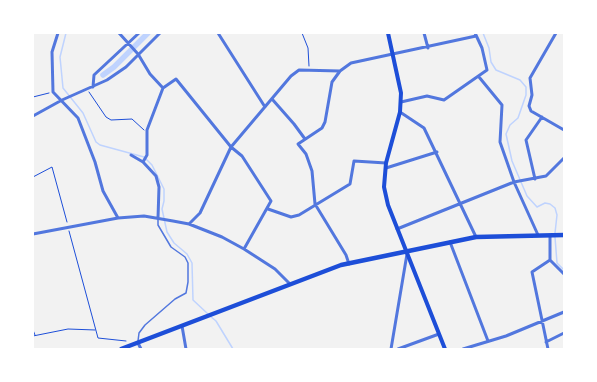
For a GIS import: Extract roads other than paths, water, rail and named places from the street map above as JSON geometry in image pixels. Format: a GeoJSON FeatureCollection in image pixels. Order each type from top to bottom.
{"type":"FeatureCollection","features":[{"type":"Feature","properties":{"kind":"main road"},"geometry":{"type":"LineString","coordinates":[[388,33],[401,93],[400,112],[386,166],[384,187],[388,205],[397,229],[445,349]]}},
{"type":"Feature","properties":{"kind":"main road"},"geometry":{"type":"LineString","coordinates":[[121,349],[290,284],[349,264],[476,237],[564,235]]}},
{"type":"Feature","properties":{"kind":"street"},"geometry":{"type":"LineString","coordinates":[[58,33],[52,52],[53,92],[78,118],[95,162],[103,191],[118,218]]}},
{"type":"Feature","properties":{"kind":"street"},"geometry":{"type":"LineString","coordinates":[[120,33],[138,54],[150,74],[163,88]]}},
{"type":"Feature","properties":{"kind":"street"},"geometry":{"type":"LineString","coordinates":[[93,87],[94,75],[139,33]]}},
{"type":"Feature","properties":{"kind":"street"},"geometry":{"type":"LineString","coordinates":[[33,116],[62,100],[88,90],[116,75],[160,33]]}},
{"type":"Feature","properties":{"kind":"street"},"geometry":{"type":"LineString","coordinates":[[218,33],[265,107]]}},
{"type":"Feature","properties":{"kind":"street"},"geometry":{"type":"LineString","coordinates":[[424,33],[428,48]]}},
{"type":"Feature","properties":{"kind":"street"},"geometry":{"type":"LineString","coordinates":[[556,33],[530,78],[532,95],[529,106],[531,111],[564,130]]}},
{"type":"Feature","properties":{"kind":"street"},"geometry":{"type":"LineString","coordinates":[[349,264],[346,254],[315,204],[312,171],[306,154],[298,144],[322,128],[325,122],[332,82],[340,71],[351,63],[428,48],[475,35],[482,48],[487,70],[444,100],[427,96],[400,102]]}},
{"type":"Feature","properties":{"kind":"street"},"geometry":{"type":"LineString","coordinates":[[189,224],[200,213],[231,147],[291,76],[299,70],[309,69],[340,71]]}},
{"type":"Feature","properties":{"kind":"street"},"geometry":{"type":"LineString","coordinates":[[479,77],[502,105],[500,142],[514,182],[538,235]]}},
{"type":"Feature","properties":{"kind":"street"},"geometry":{"type":"LineString","coordinates":[[143,162],[147,155],[147,132],[163,88],[176,78],[231,147],[242,156],[271,201],[268,209],[244,249]]}},
{"type":"Feature","properties":{"kind":"street"},"geometry":{"type":"LineString","coordinates":[[272,99],[305,139]]}},
{"type":"Feature","properties":{"kind":"street"},"geometry":{"type":"LineString","coordinates":[[400,112],[424,128],[437,152],[476,237]]}},
{"type":"Feature","properties":{"kind":"street"},"geometry":{"type":"LineString","coordinates":[[535,179],[526,140],[542,116]]}},
{"type":"Feature","properties":{"kind":"street"},"geometry":{"type":"LineString","coordinates":[[268,209],[291,217],[299,215],[350,184],[354,161],[386,166],[437,152]]}},
{"type":"Feature","properties":{"kind":"street"},"geometry":{"type":"LineString","coordinates":[[131,156],[143,162],[156,176],[159,187],[159,219]]}},
{"type":"Feature","properties":{"kind":"street"},"geometry":{"type":"LineString","coordinates":[[397,229],[431,214],[461,204],[514,182],[546,176],[564,158]]}},
{"type":"Feature","properties":{"kind":"street"},"geometry":{"type":"LineString","coordinates":[[33,234],[118,218],[144,216],[189,224],[222,237],[244,249],[275,269],[290,284]]}},
{"type":"Feature","properties":{"kind":"street"},"geometry":{"type":"LineString","coordinates":[[550,235],[550,260],[564,274]]}},
{"type":"Feature","properties":{"kind":"street"},"geometry":{"type":"LineString","coordinates":[[450,242],[488,341]]}},
{"type":"Feature","properties":{"kind":"street"},"geometry":{"type":"LineString","coordinates":[[391,349],[407,252]]}},
{"type":"Feature","properties":{"kind":"street"},"geometry":{"type":"LineString","coordinates":[[548,349],[532,272],[550,260]]}},
{"type":"Feature","properties":{"kind":"street"},"geometry":{"type":"LineString","coordinates":[[463,349],[564,312]]}},
{"type":"Feature","properties":{"kind":"street"},"geometry":{"type":"LineString","coordinates":[[182,326],[186,349]]}},
{"type":"Feature","properties":{"kind":"street"},"geometry":{"type":"LineString","coordinates":[[398,349],[439,334]]}},
{"type":"Feature","properties":{"kind":"street"},"geometry":{"type":"LineString","coordinates":[[546,342],[564,334]]}},
{"type":"Feature","properties":{"kind":"street"},"geometry":{"type":"LineString","coordinates":[[138,343],[141,349]]}},
{"type":"Feature","properties":{"kind":"lane"},"geometry":{"type":"LineString","coordinates":[[138,343],[138,333],[175,299],[186,293],[188,282],[188,263],[185,257],[171,247],[158,225],[159,219]]}},
{"type":"Feature","properties":{"kind":"waterway"},"geometry":{"type":"LineString","coordinates":[[66,33],[60,57],[63,88],[83,113],[96,142],[100,145],[144,157],[152,165],[164,189],[162,209],[167,232],[174,243],[187,254],[192,263],[193,300],[208,314]]}},
{"type":"Feature","properties":{"kind":"waterway"},"geometry":{"type":"LineString","coordinates":[[103,75],[114,67],[148,33]]}},
{"type":"Feature","properties":{"kind":"waterway"},"geometry":{"type":"LineString","coordinates":[[483,33],[489,48],[491,62],[496,70],[520,80],[526,87],[526,95],[518,118],[510,125],[506,134],[512,161],[527,196],[537,207],[545,203],[550,204],[555,208],[557,215],[555,233]]}},
{"type":"Feature","properties":{"kind":"waterway"},"geometry":{"type":"LineString","coordinates":[[555,237],[557,263],[564,270]]}},
{"type":"Feature","properties":{"kind":"waterway"},"geometry":{"type":"LineString","coordinates":[[210,316],[216,321],[233,349]]}}]}
